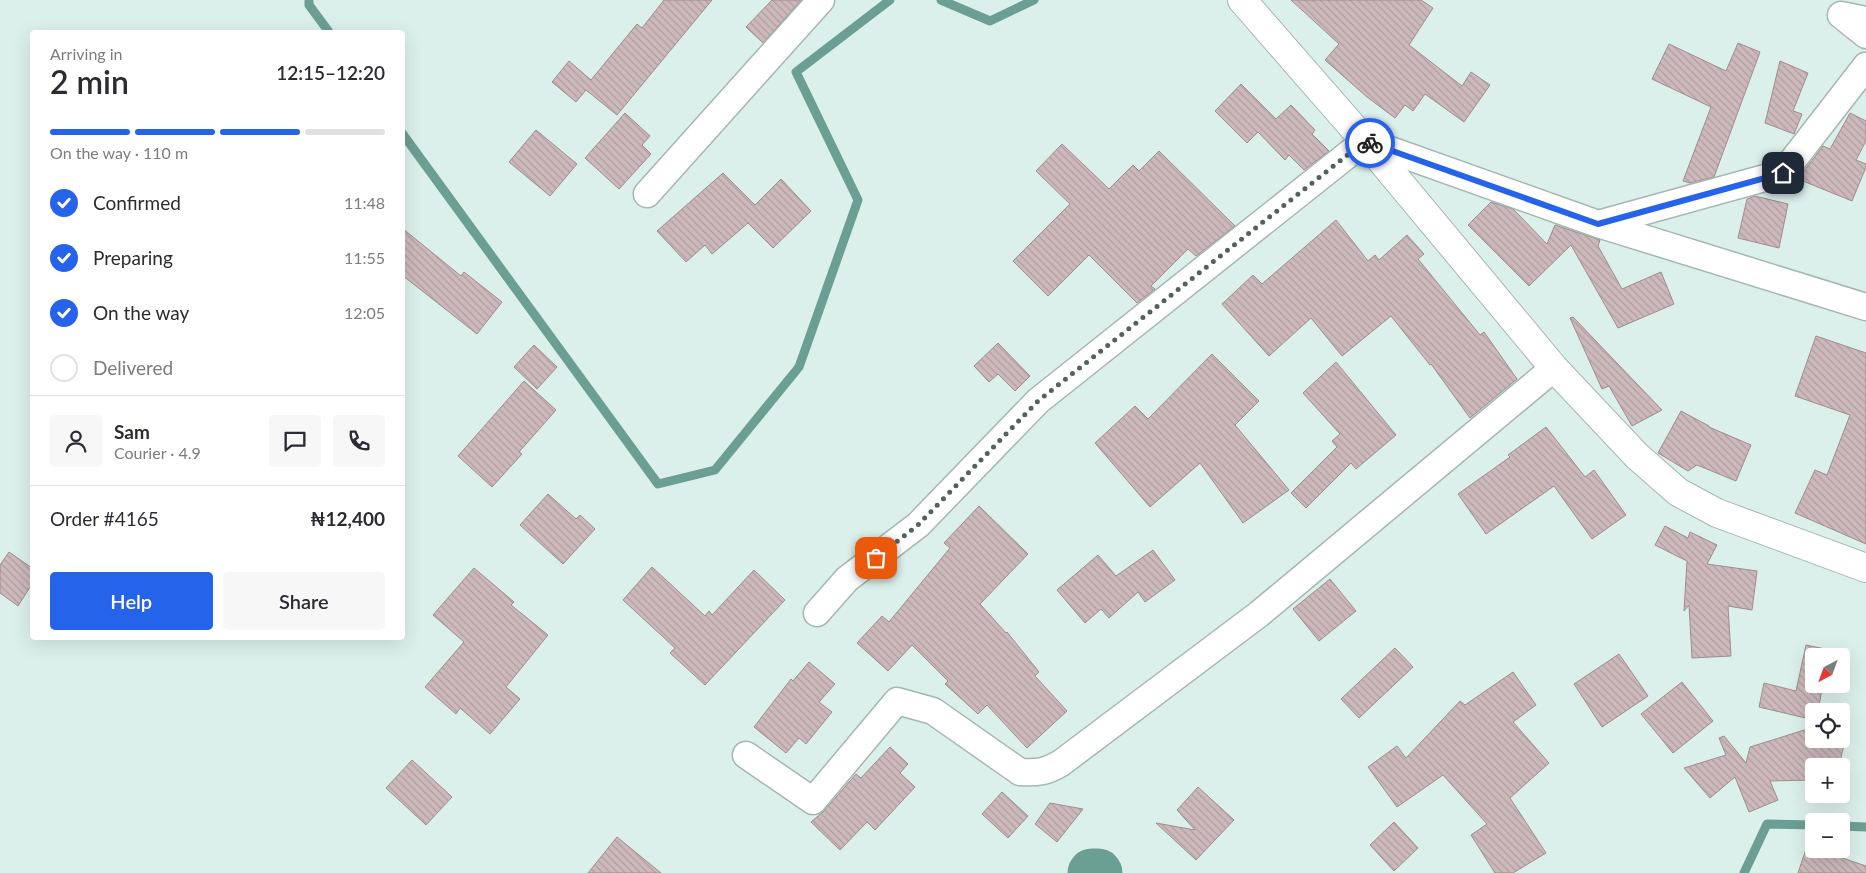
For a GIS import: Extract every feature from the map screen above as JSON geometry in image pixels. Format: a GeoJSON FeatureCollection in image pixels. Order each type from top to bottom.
{"type":"FeatureCollection","features":[{"type":"Feature","properties":{"kind":"street"},"geometry":{"type":"LineString","coordinates":[[646,194],[822,0]]}},
{"type":"Feature","properties":{"kind":"street"},"geometry":{"type":"LineString","coordinates":[[1242,0],[1365,141],[1554,368],[1637,456],[1678,492],[1716,514],[1866,568]]}},
{"type":"Feature","properties":{"kind":"street"},"geometry":{"type":"LineString","coordinates":[[1844,7],[1866,20]]}},
{"type":"Feature","properties":{"kind":"street"},"geometry":{"type":"LineString","coordinates":[[1844,7],[1866,35]]}},
{"type":"Feature","properties":{"kind":"street"},"geometry":{"type":"LineString","coordinates":[[1598,224],[1783,173],[1866,66]]}},
{"type":"Feature","properties":{"kind":"street"},"geometry":{"type":"LineString","coordinates":[[1365,141],[1598,224],[1866,307]]}},
{"type":"Feature","properties":{"kind":"street"},"geometry":{"type":"LineString","coordinates":[[817,613],[847,579],[918,525],[1038,401],[1365,141]]}},
{"type":"Feature","properties":{"kind":"street"},"geometry":{"type":"LineString","coordinates":[[746,754],[813,801],[897,702],[933,711],[1020,772],[1035,773],[1048,771],[1259,614],[1554,368]]}},
{"type":"Feature","properties":{"kind":"building"},"geometry":{"type":"Polygon","coordinates":[[[664,0],[712,0],[617,115],[586,90],[576,102],[552,82],[569,61],[591,80],[637,24],[642,28],[664,0]]]}},
{"type":"Feature","properties":{"kind":"building"},"geometry":{"type":"Polygon","coordinates":[[[772,0],[801,0],[763,43],[746,27],[772,0]]]}},
{"type":"Feature","properties":{"kind":"building"},"geometry":{"type":"Polygon","coordinates":[[[1291,0],[1421,0],[1433,8],[1409,45],[1462,86],[1471,72],[1490,85],[1464,122],[1425,94],[1413,111],[1405,105],[1395,118],[1367,97],[1325,60],[1339,44],[1291,0]]]}},
{"type":"Feature","properties":{"kind":"building"},"geometry":{"type":"Polygon","coordinates":[[[1738,43],[1760,52],[1714,177],[1690,183],[1683,181],[1711,107],[1652,79],[1669,44],[1726,71],[1738,43]]]}},
{"type":"Feature","properties":{"kind":"building"},"geometry":{"type":"Polygon","coordinates":[[[1780,61],[1808,73],[1793,111],[1802,114],[1794,134],[1765,123],[1780,61]]]}},
{"type":"Feature","properties":{"kind":"building"},"geometry":{"type":"Polygon","coordinates":[[[1241,84],[1276,119],[1291,105],[1315,130],[1312,134],[1329,151],[1304,170],[1289,155],[1285,160],[1258,132],[1247,143],[1215,111],[1241,84]]]}},
{"type":"Feature","properties":{"kind":"building"},"geometry":{"type":"Polygon","coordinates":[[[625,113],[650,136],[642,145],[651,154],[619,189],[585,158],[625,113]]]}},
{"type":"Feature","properties":{"kind":"building"},"geometry":{"type":"Polygon","coordinates":[[[1850,113],[1866,121],[1866,141],[1856,160],[1866,164],[1866,167],[1852,201],[1798,179],[1823,146],[1830,149],[1850,113]]]}},
{"type":"Feature","properties":{"kind":"building"},"geometry":{"type":"Polygon","coordinates":[[[536,130],[577,164],[550,196],[509,162],[536,130]]]}},
{"type":"Feature","properties":{"kind":"building"},"geometry":{"type":"Polygon","coordinates":[[[1062,144],[1109,189],[1133,165],[1139,171],[1159,151],[1235,226],[1196,256],[1188,249],[1151,286],[1155,289],[1137,303],[1089,255],[1048,296],[1013,261],[1070,204],[1036,171],[1062,144]]]}},
{"type":"Feature","properties":{"kind":"building"},"geometry":{"type":"Polygon","coordinates":[[[723,173],[755,205],[781,179],[811,211],[773,248],[748,223],[712,254],[705,245],[686,262],[657,231],[723,173]]]}},
{"type":"Feature","properties":{"kind":"building"},"geometry":{"type":"Polygon","coordinates":[[[1755,196],[1788,204],[1779,248],[1738,238],[1747,199],[1755,196]]]}},
{"type":"Feature","properties":{"kind":"building"},"geometry":{"type":"Polygon","coordinates":[[[1491,202],[1513,209],[1547,244],[1555,225],[1600,240],[1598,246],[1622,289],[1661,272],[1674,304],[1618,328],[1571,245],[1529,286],[1468,225],[1491,202]]]}},
{"type":"Feature","properties":{"kind":"building"},"geometry":{"type":"Polygon","coordinates":[[[1336,220],[1368,261],[1375,255],[1379,260],[1407,235],[1424,254],[1418,259],[1480,335],[1484,332],[1517,379],[1470,418],[1431,364],[1391,316],[1342,356],[1311,318],[1269,356],[1222,304],[1253,275],[1262,284],[1336,220]]]}},
{"type":"Feature","properties":{"kind":"building"},"geometry":{"type":"Polygon","coordinates":[[[405,230],[461,276],[464,272],[502,302],[477,334],[405,277],[405,230]]]}},
{"type":"Feature","properties":{"kind":"building"},"geometry":{"type":"Polygon","coordinates":[[[1573,317],[1662,410],[1632,426],[1609,386],[1602,389],[1570,318],[1573,317]]]}},
{"type":"Feature","properties":{"kind":"building"},"geometry":{"type":"Polygon","coordinates":[[[1816,336],[1866,353],[1866,544],[1795,513],[1815,470],[1827,475],[1850,415],[1795,396],[1816,336]]]}},
{"type":"Feature","properties":{"kind":"building"},"geometry":{"type":"Polygon","coordinates":[[[998,343],[1030,376],[1015,391],[998,374],[989,382],[974,366],[998,343]]]}},
{"type":"Feature","properties":{"kind":"building"},"geometry":{"type":"Polygon","coordinates":[[[534,345],[557,367],[537,389],[514,367],[534,345]]]}},
{"type":"Feature","properties":{"kind":"building"},"geometry":{"type":"Polygon","coordinates":[[[1212,354],[1259,401],[1235,425],[1289,490],[1243,523],[1200,463],[1150,507],[1095,443],[1135,406],[1148,419],[1212,354]]]}},
{"type":"Feature","properties":{"kind":"building"},"geometry":{"type":"Polygon","coordinates":[[[1336,362],[1396,435],[1356,469],[1351,463],[1306,508],[1291,493],[1337,447],[1332,441],[1340,434],[1303,393],[1336,362]]]}},
{"type":"Feature","properties":{"kind":"building"},"geometry":{"type":"Polygon","coordinates":[[[524,381],[556,410],[519,452],[522,454],[492,487],[458,456],[524,381]]]}},
{"type":"Feature","properties":{"kind":"building"},"geometry":{"type":"Polygon","coordinates":[[[1681,411],[1709,427],[1751,445],[1736,481],[1697,465],[1688,471],[1658,453],[1681,411]]]}},
{"type":"Feature","properties":{"kind":"building"},"geometry":{"type":"Polygon","coordinates":[[[1546,427],[1585,477],[1594,470],[1626,515],[1592,539],[1554,486],[1486,534],[1458,494],[1510,457],[1508,455],[1546,427]]]}},
{"type":"Feature","properties":{"kind":"building"},"geometry":{"type":"Polygon","coordinates":[[[548,494],[576,519],[580,515],[595,529],[563,564],[520,525],[548,494]]]}},
{"type":"Feature","properties":{"kind":"building"},"geometry":{"type":"Polygon","coordinates":[[[979,506],[1028,554],[980,604],[1007,632],[1039,672],[1035,676],[1067,711],[1027,748],[987,705],[978,714],[945,684],[948,681],[912,645],[888,671],[857,643],[882,616],[889,622],[950,548],[944,543],[979,506]]]}},
{"type":"Feature","properties":{"kind":"building"},"geometry":{"type":"Polygon","coordinates":[[[1665,526],[1688,538],[1690,532],[1717,545],[1707,564],[1757,571],[1752,610],[1728,606],[1731,656],[1692,658],[1689,605],[1684,611],[1687,561],[1655,545],[1665,526]]]}},
{"type":"Feature","properties":{"kind":"building"},"geometry":{"type":"Polygon","coordinates":[[[1153,550],[1175,580],[1145,602],[1138,592],[1109,618],[1101,609],[1085,623],[1057,590],[1098,555],[1116,576],[1153,550]]]}},
{"type":"Feature","properties":{"kind":"building"},"geometry":{"type":"Polygon","coordinates":[[[9,552],[30,567],[30,587],[18,606],[0,593],[0,565],[9,552]]]}},
{"type":"Feature","properties":{"kind":"building"},"geometry":{"type":"Polygon","coordinates":[[[652,567],[705,616],[709,611],[712,615],[754,570],[785,600],[705,685],[670,653],[675,648],[623,600],[652,567]]]}},
{"type":"Feature","properties":{"kind":"building"},"geometry":{"type":"Polygon","coordinates":[[[474,568],[514,602],[511,605],[548,635],[506,687],[520,699],[490,734],[460,708],[456,714],[425,687],[464,642],[433,615],[474,568]]]}},
{"type":"Feature","properties":{"kind":"building"},"geometry":{"type":"Polygon","coordinates":[[[1330,579],[1356,611],[1319,641],[1293,609],[1330,579]]]}},
{"type":"Feature","properties":{"kind":"building"},"geometry":{"type":"Polygon","coordinates":[[[1806,645],[1820,648],[1805,648],[1806,645]]]}},
{"type":"Feature","properties":{"kind":"building"},"geometry":{"type":"Polygon","coordinates":[[[1395,648],[1413,667],[1359,718],[1341,699],[1395,648]]]}},
{"type":"Feature","properties":{"kind":"building"},"geometry":{"type":"Polygon","coordinates":[[[1805,650],[1805,693],[1821,693],[1819,703],[1805,703],[1805,718],[1759,707],[1764,683],[1796,691],[1805,650]]]}},
{"type":"Feature","properties":{"kind":"building"},"geometry":{"type":"Polygon","coordinates":[[[1619,654],[1648,696],[1602,727],[1574,684],[1619,654]]]}},
{"type":"Feature","properties":{"kind":"building"},"geometry":{"type":"Polygon","coordinates":[[[809,662],[835,684],[819,702],[832,712],[806,744],[799,738],[786,753],[754,727],[791,679],[793,681],[809,662]]]}},
{"type":"Feature","properties":{"kind":"building"},"geometry":{"type":"Polygon","coordinates":[[[1513,672],[1536,705],[1513,722],[1549,763],[1510,798],[1546,853],[1513,873],[1495,873],[1471,835],[1487,824],[1443,775],[1397,807],[1368,767],[1397,746],[1406,758],[1460,701],[1465,705],[1513,672]]]}},
{"type":"Feature","properties":{"kind":"building"},"geometry":{"type":"Polygon","coordinates":[[[1682,682],[1713,721],[1673,753],[1641,714],[1682,682]]]}},
{"type":"Feature","properties":{"kind":"building"},"geometry":{"type":"Polygon","coordinates":[[[1805,730],[1805,748],[1843,748],[1841,758],[1805,758],[1805,780],[1770,781],[1778,800],[1749,812],[1735,777],[1710,798],[1684,768],[1726,755],[1719,738],[1724,736],[1746,763],[1750,747],[1805,730]]]}},
{"type":"Feature","properties":{"kind":"building"},"geometry":{"type":"Polygon","coordinates":[[[890,747],[908,764],[900,773],[915,787],[875,830],[867,822],[840,850],[811,822],[824,811],[856,774],[861,778],[890,747]]]}},
{"type":"Feature","properties":{"kind":"building"},"geometry":{"type":"Polygon","coordinates":[[[412,760],[452,797],[426,825],[386,788],[412,760]]]}},
{"type":"Feature","properties":{"kind":"building"},"geometry":{"type":"Polygon","coordinates":[[[1198,787],[1234,820],[1196,860],[1156,823],[1195,830],[1177,810],[1198,787]]]}},
{"type":"Feature","properties":{"kind":"building"},"geometry":{"type":"Polygon","coordinates":[[[1002,792],[1028,816],[1008,838],[982,814],[1002,792]]]}},
{"type":"Feature","properties":{"kind":"building"},"geometry":{"type":"Polygon","coordinates":[[[1050,803],[1083,809],[1057,842],[1035,824],[1050,803]]]}},
{"type":"Feature","properties":{"kind":"building"},"geometry":{"type":"Polygon","coordinates":[[[1394,822],[1418,848],[1394,871],[1370,845],[1394,822]]]}},
{"type":"Feature","properties":{"kind":"building"},"geometry":{"type":"Polygon","coordinates":[[[617,837],[661,873],[588,873],[617,837]]]}},
{"type":"Feature","properties":{"kind":"building"},"geometry":{"type":"Polygon","coordinates":[[[1805,852],[1805,858],[1842,858],[1866,866],[1866,873],[1798,873],[1805,852]]]}},
{"type":"Feature","properties":{"kind":"waterway"},"geometry":{"type":"LineString","coordinates":[[309,0],[309,5],[328,30]]}},
{"type":"Feature","properties":{"kind":"waterway"},"geometry":{"type":"LineString","coordinates":[[405,137],[658,484],[715,470],[799,367],[858,200],[796,72],[890,0]]}},
{"type":"Feature","properties":{"kind":"waterway"},"geometry":{"type":"LineString","coordinates":[[941,0],[990,21],[1034,0]]}},
{"type":"Feature","properties":{"kind":"waterway"},"geometry":{"type":"LineString","coordinates":[[1744,873],[1767,824],[1805,825]]}},
{"type":"Feature","properties":{"kind":"waterway"},"geometry":{"type":"LineString","coordinates":[[1850,826],[1866,827]]}},
{"type":"Feature","properties":{"kind":"waterway"},"geometry":{"type":"LineString","coordinates":[[1092,873],[1098,873]]}},
{"type":"Feature","properties":{"kind":"way so far"},"geometry":{"type":"LineString","coordinates":[[876,558],[918,525],[1038,401],[1365,141],[1370,143]]}},
{"type":"Feature","properties":{"kind":"route"},"geometry":{"type":"LineString","coordinates":[[1370,143],[1598,224],[1783,173]]}}]}
